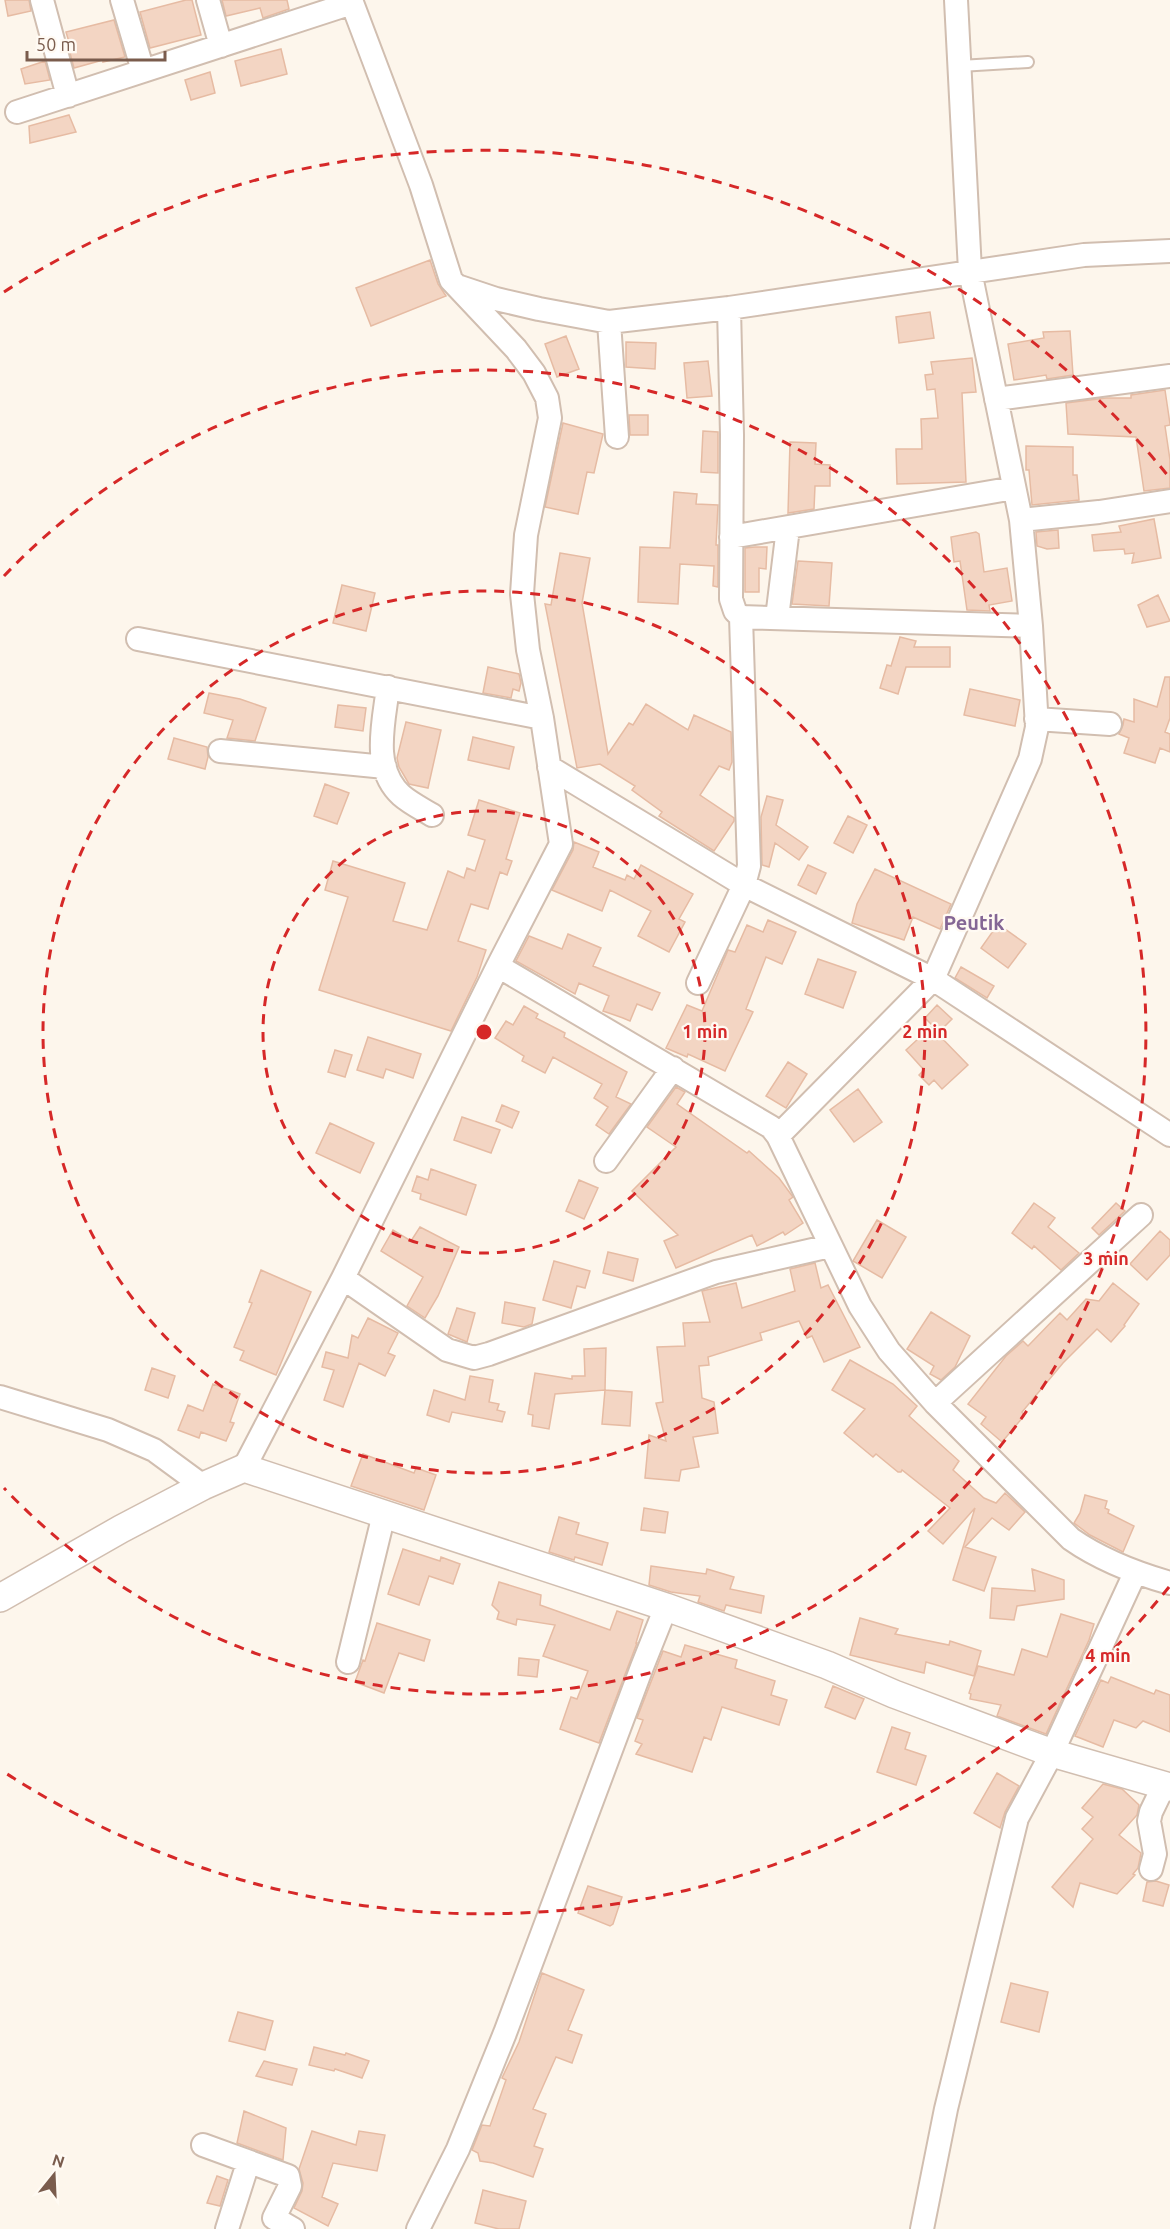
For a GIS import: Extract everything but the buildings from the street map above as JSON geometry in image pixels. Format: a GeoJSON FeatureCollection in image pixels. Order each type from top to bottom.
{"type":"FeatureCollection","features":[{"type":"Feature","properties":{"kind":"street"},"geometry":{"type":"LineString","coordinates":[[42,0],[68,96]]}},
{"type":"Feature","properties":{"kind":"street"},"geometry":{"type":"LineString","coordinates":[[123,0],[143,71]]}},
{"type":"Feature","properties":{"kind":"street"},"geometry":{"type":"LineString","coordinates":[[208,0],[221,46]]}},
{"type":"Feature","properties":{"kind":"street"},"geometry":{"type":"LineString","coordinates":[[778,1136],[933,979],[1030,759],[1036,735],[1031,626],[1021,520],[970,271],[956,0]]}},
{"type":"Feature","properties":{"kind":"street"},"geometry":{"type":"LineString","coordinates":[[0,1598],[203,1486],[244,1468],[343,1278],[561,844],[542,718],[528,650],[522,594],[526,535],[550,418],[549,406],[542,387],[528,363],[451,280],[421,185],[351,1],[308,8],[221,46],[17,112]]}},
{"type":"Feature","properties":{"kind":"street"},"geometry":{"type":"LineString","coordinates":[[456,285],[496,299],[609,322],[729,308],[1100,253],[1170,251]]}},
{"type":"Feature","properties":{"kind":"street"},"geometry":{"type":"LineString","coordinates":[[698,983],[744,885],[749,866],[741,617],[735,611],[731,599],[732,435],[729,308]]}},
{"type":"Feature","properties":{"kind":"street"},"geometry":{"type":"LineString","coordinates":[[609,322],[617,437]]}},
{"type":"Feature","properties":{"kind":"street"},"geometry":{"type":"LineString","coordinates":[[996,399],[1170,376]]}},
{"type":"Feature","properties":{"kind":"street"},"geometry":{"type":"LineString","coordinates":[[731,537],[1014,488]]}},
{"type":"Feature","properties":{"kind":"street"},"geometry":{"type":"LineString","coordinates":[[1021,520],[1099,512],[1170,501]]}},
{"type":"Feature","properties":{"kind":"street"},"geometry":{"type":"LineString","coordinates":[[777,618],[788,528]]}},
{"type":"Feature","properties":{"kind":"street"},"geometry":{"type":"LineString","coordinates":[[741,617],[1031,626]]}},
{"type":"Feature","properties":{"kind":"street"},"geometry":{"type":"LineString","coordinates":[[138,639],[542,718]]}},
{"type":"Feature","properties":{"kind":"street"},"geometry":{"type":"LineString","coordinates":[[388,687],[381,750],[385,767],[394,788],[402,796],[432,815]]}},
{"type":"Feature","properties":{"kind":"street"},"geometry":{"type":"LineString","coordinates":[[1036,719],[1110,724]]}},
{"type":"Feature","properties":{"kind":"street"},"geometry":{"type":"LineString","coordinates":[[220,751],[385,767]]}},
{"type":"Feature","properties":{"kind":"street"},"geometry":{"type":"LineString","coordinates":[[549,767],[744,885],[933,979],[1170,1135]]}},
{"type":"Feature","properties":{"kind":"street"},"geometry":{"type":"LineString","coordinates":[[498,966],[763,1121],[778,1136],[860,1306],[889,1351],[935,1403],[1071,1539],[1089,1551],[1135,1573],[1170,1583]]}},
{"type":"Feature","properties":{"kind":"street"},"geometry":{"type":"LineString","coordinates":[[606,1161],[672,1068]]}},
{"type":"Feature","properties":{"kind":"street"},"geometry":{"type":"LineString","coordinates":[[935,1403],[1141,1215]]}},
{"type":"Feature","properties":{"kind":"street"},"geometry":{"type":"LineString","coordinates":[[343,1278],[447,1350],[474,1358],[716,1272],[830,1246]]}},
{"type":"Feature","properties":{"kind":"street"},"geometry":{"type":"LineString","coordinates":[[0,1396],[108,1430],[154,1450],[203,1486]]}},
{"type":"Feature","properties":{"kind":"street"},"geometry":{"type":"LineString","coordinates":[[244,1468],[666,1607],[827,1665],[894,1694],[1052,1754],[1167,1786],[1151,1812],[1149,1821],[1155,1854],[1151,1869]]}},
{"type":"Feature","properties":{"kind":"street"},"geometry":{"type":"LineString","coordinates":[[348,1662],[384,1514]]}},
{"type":"Feature","properties":{"kind":"street"},"geometry":{"type":"LineString","coordinates":[[922,2229],[946,2109],[1009,1844],[1021,1807],[1052,1754],[1135,1573]]}},
{"type":"Feature","properties":{"kind":"street"},"geometry":{"type":"LineString","coordinates":[[418,2229],[458,2149],[505,2033],[666,1607]]}},
{"type":"Feature","properties":{"kind":"street"},"geometry":{"type":"LineString","coordinates":[[203,2145],[248,2163],[285,2174],[290,2179],[290,2186],[274,2218],[293,2229]]}},
{"type":"Feature","properties":{"kind":"street"},"geometry":{"type":"LineString","coordinates":[[227,2229],[248,2163]]}},
{"type":"Feature","properties":{"kind":"lane"},"geometry":{"type":"LineString","coordinates":[[960,66],[1028,62]]}},
{"type":"Feature","properties":{"kind":"district","name":"Peutik"},"geometry":{"type":"Point","coordinates":[974,923]}}]}
